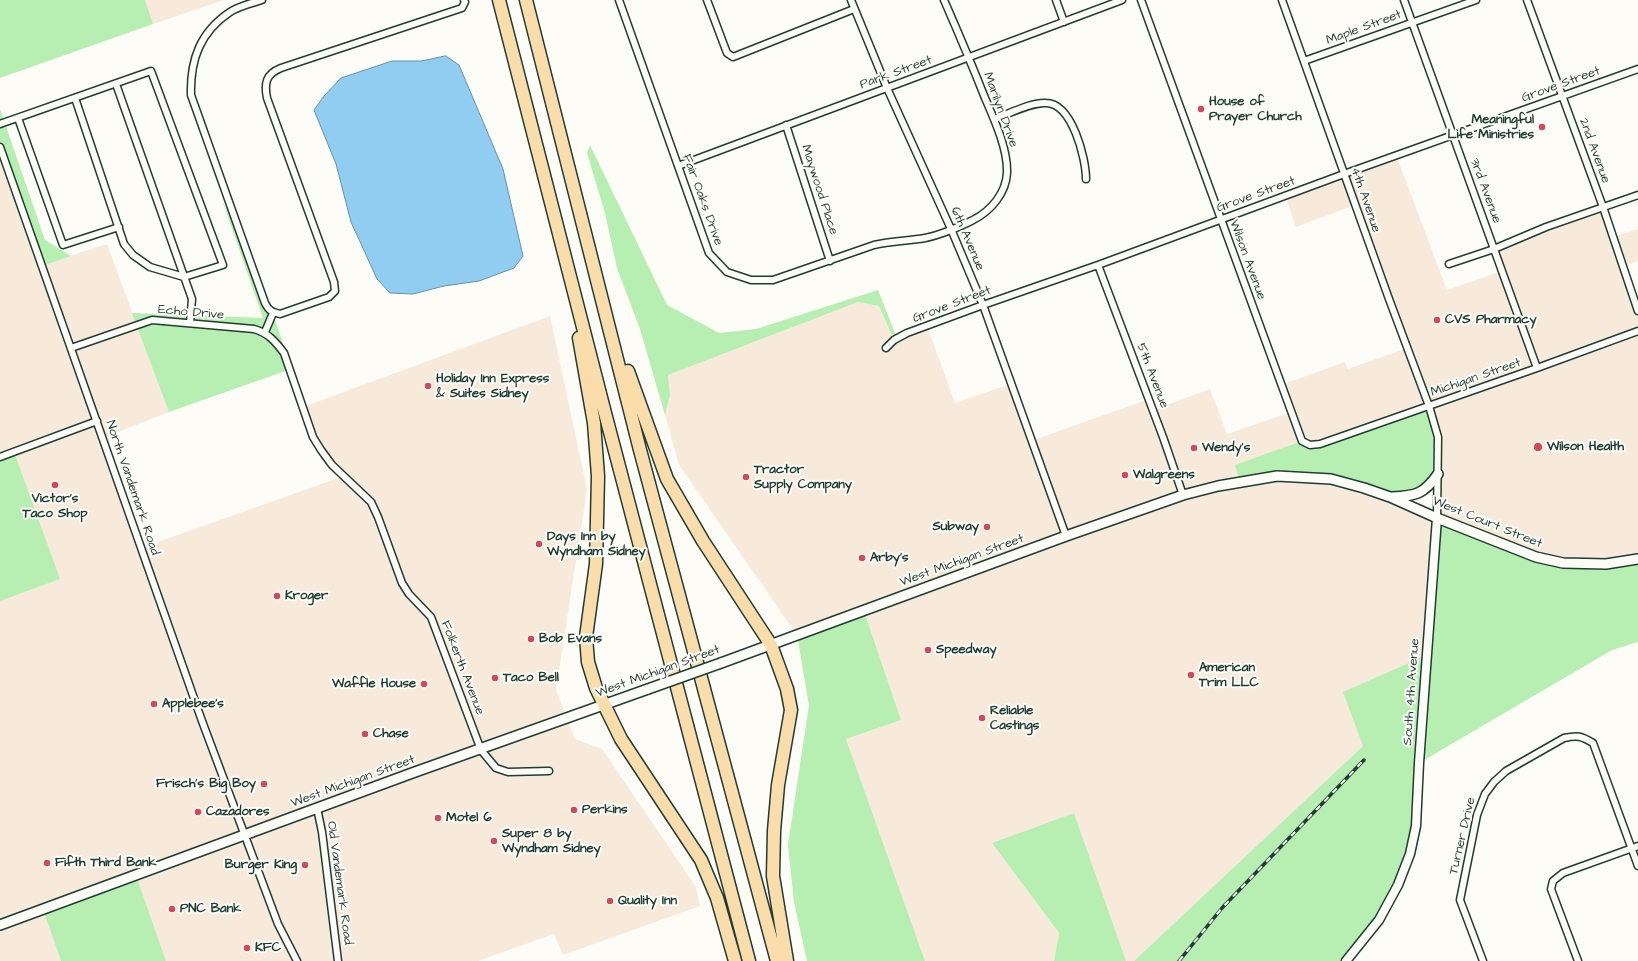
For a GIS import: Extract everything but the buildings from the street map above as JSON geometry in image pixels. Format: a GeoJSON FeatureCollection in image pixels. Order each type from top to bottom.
{"type":"FeatureCollection","features":[{"type":"Feature","properties":{"kind":"highway"},"geometry":{"type":"LineString","coordinates":[[498,0],[749,961]]}},
{"type":"Feature","properties":{"kind":"highway"},"geometry":{"type":"LineString","coordinates":[[526,0],[640,450],[777,961]]}},
{"type":"Feature","properties":{"kind":"highway"},"geometry":{"type":"LineString","coordinates":[[570,277],[581,357],[594,423],[598,476],[596,564],[586,637],[588,662],[596,688],[621,739],[701,860],[717,898],[736,961]]}},
{"type":"Feature","properties":{"kind":"highway"},"geometry":{"type":"LineString","coordinates":[[604,304],[666,479],[702,541],[771,645],[788,689],[791,710],[778,785],[774,831],[773,876],[787,961]]}},
{"type":"Feature","properties":{"kind":"main road"},"geometry":{"type":"LineString","coordinates":[[1390,497],[1410,496],[1422,492],[1431,484],[1438,474]]}},
{"type":"Feature","properties":{"kind":"main road","name":"West Michigan Street"},"geometry":{"type":"LineString","coordinates":[[0,925],[317,808],[771,645],[1066,536],[1183,495],[1218,486],[1277,476],[1331,479]]}},
{"type":"Feature","properties":{"kind":"main road","name":"West Court Street"},"geometry":{"type":"LineString","coordinates":[[1331,479],[1390,497],[1437,518],[1536,557],[1563,563],[1606,564],[1638,559]]}},
{"type":"Feature","properties":{"kind":"street"},"geometry":{"type":"LineString","coordinates":[[262,0],[231,11],[218,22],[201,43],[195,56],[192,70],[191,89],[268,310],[273,313],[280,314],[329,297],[335,291],[334,282],[266,98],[266,78],[273,71],[281,68],[462,8],[465,2],[464,0]]}},
{"type":"Feature","properties":{"kind":"street","name":"Fair Oaks Drive"},"geometry":{"type":"LineString","coordinates":[[620,0],[709,253],[727,272],[751,280],[773,280],[874,245],[888,241],[926,238],[951,229]]}},
{"type":"Feature","properties":{"kind":"street"},"geometry":{"type":"LineString","coordinates":[[707,0],[727,53],[733,56],[854,9]]}},
{"type":"Feature","properties":{"kind":"street","name":"6th Avenue"},"geometry":{"type":"LineString","coordinates":[[851,0],[887,88],[951,229],[983,304],[1066,536]]}},
{"type":"Feature","properties":{"kind":"street","name":"Marilyn Drive"},"geometry":{"type":"LineString","coordinates":[[944,0],[994,119],[1006,156],[1007,173],[1004,187],[989,210],[974,220],[951,229]]}},
{"type":"Feature","properties":{"kind":"street"},"geometry":{"type":"LineString","coordinates":[[1056,0],[1064,22]]}},
{"type":"Feature","properties":{"kind":"street","name":"Park Street"},"geometry":{"type":"LineString","coordinates":[[678,166],[1122,0]]}},
{"type":"Feature","properties":{"kind":"street","name":"Wilson Avenue"},"geometry":{"type":"LineString","coordinates":[[1141,0],[1302,442],[1310,445],[1320,444]]}},
{"type":"Feature","properties":{"kind":"street","name":"4th Avenue"},"geometry":{"type":"LineString","coordinates":[[1282,0],[1388,299],[1429,406]]}},
{"type":"Feature","properties":{"kind":"street","name":"3rd Avenue"},"geometry":{"type":"LineString","coordinates":[[1404,0],[1411,23],[1537,368]]}},
{"type":"Feature","properties":{"kind":"street","name":"Maple Street"},"geometry":{"type":"LineString","coordinates":[[1304,61],[1476,0]]}},
{"type":"Feature","properties":{"kind":"street","name":"2nd Avenue"},"geometry":{"type":"LineString","coordinates":[[1527,0],[1603,207],[1638,311]]}},
{"type":"Feature","properties":{"kind":"street","name":"Grove Street"},"geometry":{"type":"LineString","coordinates":[[886,348],[894,340],[907,333],[983,304],[1098,265],[1344,174],[1638,69]]}},
{"type":"Feature","properties":{"kind":"street"},"geometry":{"type":"LineString","coordinates":[[0,124],[151,71],[223,265],[184,277],[150,267],[133,255],[124,244],[75,98]]}},
{"type":"Feature","properties":{"kind":"street"},"geometry":{"type":"LineString","coordinates":[[116,84],[192,299],[190,323]]}},
{"type":"Feature","properties":{"kind":"street"},"geometry":{"type":"LineString","coordinates":[[994,119],[1036,104],[1048,103],[1060,107],[1072,124],[1086,164],[1086,179]]}},
{"type":"Feature","properties":{"kind":"street"},"geometry":{"type":"LineString","coordinates":[[18,118],[63,245],[119,227]]}},
{"type":"Feature","properties":{"kind":"street","name":"Maywood Place"},"geometry":{"type":"LineString","coordinates":[[786,126],[830,261]]}},
{"type":"Feature","properties":{"kind":"street","name":"North Vandemark Road"},"geometry":{"type":"LineString","coordinates":[[0,147],[202,721],[278,924],[297,961]]}},
{"type":"Feature","properties":{"kind":"street"},"geometry":{"type":"LineString","coordinates":[[1449,264],[1494,249],[1546,227],[1638,195]]}},
{"type":"Feature","properties":{"kind":"street","name":"5th Avenue"},"geometry":{"type":"LineString","coordinates":[[1098,265],[1163,437],[1183,495]]}},
{"type":"Feature","properties":{"kind":"street"},"geometry":{"type":"LineString","coordinates":[[265,332],[273,313]]}},
{"type":"Feature","properties":{"kind":"street","name":"Echo Drive"},"geometry":{"type":"LineString","coordinates":[[71,348],[152,320],[254,329],[265,332]]}},
{"type":"Feature","properties":{"kind":"street","name":"Michigan Street"},"geometry":{"type":"LineString","coordinates":[[1320,444],[1638,331]]}},
{"type":"Feature","properties":{"kind":"street","name":"Folkerth Avenue"},"geometry":{"type":"LineString","coordinates":[[265,332],[284,353],[314,437],[321,450],[332,465],[371,502],[402,583],[409,594],[431,617],[481,750],[496,768],[508,772],[549,771]]}},
{"type":"Feature","properties":{"kind":"street","name":"South 4th Avenue"},"geometry":{"type":"LineString","coordinates":[[1346,961],[1379,920],[1398,885],[1410,854],[1416,826],[1422,718],[1437,518],[1438,437],[1429,406]]}},
{"type":"Feature","properties":{"kind":"street"},"geometry":{"type":"LineString","coordinates":[[0,457],[97,421]]}},
{"type":"Feature","properties":{"kind":"street","name":"Turner Drive"},"geometry":{"type":"LineString","coordinates":[[1483,961],[1460,900],[1477,815],[1485,794],[1494,782],[1506,771],[1564,738],[1582,736],[1593,743],[1635,847]]}},
{"type":"Feature","properties":{"kind":"street","name":"Old Vandemark Road"},"geometry":{"type":"LineString","coordinates":[[317,808],[322,832],[338,961]]}},
{"type":"Feature","properties":{"kind":"street"},"geometry":{"type":"LineString","coordinates":[[1578,961],[1551,889],[1553,881],[1563,873],[1635,847],[1638,866]]}},
{"type":"Feature","properties":{"kind":"shaded area"},"geometry":{"type":"Polygon","coordinates":[[[145,0],[224,0],[153,24],[145,0]]]}},
{"type":"Feature","properties":{"kind":"shaded area"},"geometry":{"type":"Polygon","coordinates":[[[0,147],[42,265],[107,244],[169,412],[103,438],[141,548],[344,476],[321,450],[303,407],[550,316],[587,489],[556,690],[575,739],[602,749],[696,887],[700,906],[563,955],[554,934],[478,961],[166,961],[136,875],[43,909],[61,961],[0,961],[0,601],[60,579],[0,457],[0,147]]]}},
{"type":"Feature","properties":{"kind":"shaded area"},"geometry":{"type":"Polygon","coordinates":[[[1396,155],[1447,290],[1502,271],[1494,249],[1603,207],[1613,237],[1638,229],[1638,261],[1623,267],[1638,311],[1638,559],[1427,655],[1363,746],[1134,961],[1126,961],[1074,813],[992,843],[1059,933],[1054,961],[925,961],[846,739],[901,720],[864,611],[797,635],[679,465],[665,415],[670,395],[668,375],[858,302],[879,306],[894,340],[927,326],[955,403],[1011,384],[1031,441],[1149,399],[1153,410],[1210,389],[1227,434],[1291,412],[1281,385],[1345,362],[1348,369],[1407,348],[1355,205],[1296,227],[1285,195],[1396,155]],[[1302,442],[1235,466],[1277,476],[1331,479],[1437,518],[1439,456],[1302,442]]]}},
{"type":"Feature","properties":{"kind":"green space"},"geometry":{"type":"Polygon","coordinates":[[[0,0],[145,0],[153,24],[0,78],[0,0]]]}},
{"type":"Feature","properties":{"kind":"green space"},"geometry":{"type":"Polygon","coordinates":[[[0,109],[45,240],[71,256],[42,266],[0,147],[0,109]]]}},
{"type":"Feature","properties":{"kind":"green space"},"geometry":{"type":"Polygon","coordinates":[[[590,145],[667,305],[719,333],[756,329],[878,290],[897,338],[894,340],[879,306],[858,302],[668,375],[670,395],[665,415],[640,329],[617,268],[605,213],[587,153],[590,145]]]}},
{"type":"Feature","properties":{"kind":"green space"},"geometry":{"type":"Polygon","coordinates":[[[222,200],[273,313],[291,369],[169,412],[132,313],[263,318],[222,200]]]}},
{"type":"Feature","properties":{"kind":"green space"},"geometry":{"type":"Polygon","coordinates":[[[1429,406],[1438,437],[1438,474],[1422,492],[1390,497],[1331,479],[1277,476],[1240,482],[1235,465],[1302,441],[1310,445],[1429,406]]]}},
{"type":"Feature","properties":{"kind":"green space"},"geometry":{"type":"Polygon","coordinates":[[[14,452],[60,579],[0,601],[0,457],[14,452]]]}},
{"type":"Feature","properties":{"kind":"green space"},"geometry":{"type":"Polygon","coordinates":[[[1437,518],[1563,563],[1638,559],[1638,642],[1612,650],[1419,763],[1410,854],[1379,920],[1346,961],[1134,961],[1363,746],[1343,692],[1427,655],[1437,518]]]}},
{"type":"Feature","properties":{"kind":"green space"},"geometry":{"type":"Polygon","coordinates":[[[864,611],[901,720],[846,739],[925,961],[807,961],[794,902],[788,845],[809,705],[797,635],[864,611]]]}},
{"type":"Feature","properties":{"kind":"green space"},"geometry":{"type":"Polygon","coordinates":[[[1074,813],[1126,961],[1054,961],[1059,933],[992,843],[1074,813]]]}},
{"type":"Feature","properties":{"kind":"green space"},"geometry":{"type":"Polygon","coordinates":[[[136,875],[166,961],[61,961],[43,909],[136,875]]]}},
{"type":"Feature","properties":{"kind":"water"},"geometry":{"type":"Polygon","coordinates":[[[446,56],[459,65],[503,169],[523,256],[514,268],[479,281],[444,286],[413,294],[390,293],[377,279],[351,222],[336,164],[314,110],[324,96],[341,78],[392,61],[421,61],[446,56]]]}},
{"type":"Feature","properties":{"kind":"railway"},"geometry":{"type":"LineString","coordinates":[[1179,961],[1222,908],[1364,760]]}},
{"type":"Feature","properties":{"kind":"place","name":"House of Prayer Church"},"geometry":{"type":"Point","coordinates":[1201,109]}},
{"type":"Feature","properties":{"kind":"place","name":"Meaningful Life Ministries"},"geometry":{"type":"Point","coordinates":[1542,127]}},
{"type":"Feature","properties":{"kind":"place","name":"CVS Pharmacy"},"geometry":{"type":"Point","coordinates":[1437,320]}},
{"type":"Feature","properties":{"kind":"place","name":"Holiday Inn Express & Suites Sidney"},"geometry":{"type":"Point","coordinates":[428,386]}},
{"type":"Feature","properties":{"kind":"place","name":"Wilson Health"},"geometry":{"type":"Point","coordinates":[1538,447]}},
{"type":"Feature","properties":{"kind":"place","name":"Wendy's"},"geometry":{"type":"Point","coordinates":[1194,448]}},
{"type":"Feature","properties":{"kind":"place","name":"Walgreens"},"geometry":{"type":"Point","coordinates":[1125,475]}},
{"type":"Feature","properties":{"kind":"place","name":"Tractor Supply Company"},"geometry":{"type":"Point","coordinates":[746,477]}},
{"type":"Feature","properties":{"kind":"place","name":"Victor's Taco Shop"},"geometry":{"type":"Point","coordinates":[55,485]}},
{"type":"Feature","properties":{"kind":"place","name":"Subway"},"geometry":{"type":"Point","coordinates":[987,527]}},
{"type":"Feature","properties":{"kind":"place","name":"Days Inn by Wyndham Sidney"},"geometry":{"type":"Point","coordinates":[539,544]}},
{"type":"Feature","properties":{"kind":"place","name":"Arby's"},"geometry":{"type":"Point","coordinates":[862,558]}},
{"type":"Feature","properties":{"kind":"place","name":"Kroger"},"geometry":{"type":"Point","coordinates":[277,596]}},
{"type":"Feature","properties":{"kind":"place","name":"Bob Evans"},"geometry":{"type":"Point","coordinates":[531,639]}},
{"type":"Feature","properties":{"kind":"place","name":"Speedway"},"geometry":{"type":"Point","coordinates":[928,650]}},
{"type":"Feature","properties":{"kind":"place","name":"American Trim LLC"},"geometry":{"type":"Point","coordinates":[1191,675]}},
{"type":"Feature","properties":{"kind":"place","name":"Taco Bell"},"geometry":{"type":"Point","coordinates":[495,678]}},
{"type":"Feature","properties":{"kind":"place","name":"Waffle House"},"geometry":{"type":"Point","coordinates":[424,684]}},
{"type":"Feature","properties":{"kind":"place","name":"Applebee's"},"geometry":{"type":"Point","coordinates":[154,704]}},
{"type":"Feature","properties":{"kind":"place","name":"Reliable Castings"},"geometry":{"type":"Point","coordinates":[982,718]}},
{"type":"Feature","properties":{"kind":"place","name":"Chase"},"geometry":{"type":"Point","coordinates":[365,734]}},
{"type":"Feature","properties":{"kind":"place","name":"Frisch's Big Boy"},"geometry":{"type":"Point","coordinates":[264,784]}},
{"type":"Feature","properties":{"kind":"place","name":"Perkins"},"geometry":{"type":"Point","coordinates":[574,810]}},
{"type":"Feature","properties":{"kind":"place","name":"Cazadores"},"geometry":{"type":"Point","coordinates":[198,812]}},
{"type":"Feature","properties":{"kind":"place","name":"Motel 6"},"geometry":{"type":"Point","coordinates":[438,818]}},
{"type":"Feature","properties":{"kind":"place","name":"Super 8 by Wyndham Sidney"},"geometry":{"type":"Point","coordinates":[494,841]}},
{"type":"Feature","properties":{"kind":"place","name":"Fifth Third Bank"},"geometry":{"type":"Point","coordinates":[47,863]}},
{"type":"Feature","properties":{"kind":"place","name":"Burger King"},"geometry":{"type":"Point","coordinates":[305,865]}},
{"type":"Feature","properties":{"kind":"place","name":"Quality Inn"},"geometry":{"type":"Point","coordinates":[610,901]}},
{"type":"Feature","properties":{"kind":"place","name":"PNC Bank"},"geometry":{"type":"Point","coordinates":[172,909]}},
{"type":"Feature","properties":{"kind":"place","name":"KFC"},"geometry":{"type":"Point","coordinates":[247,948]}}]}
